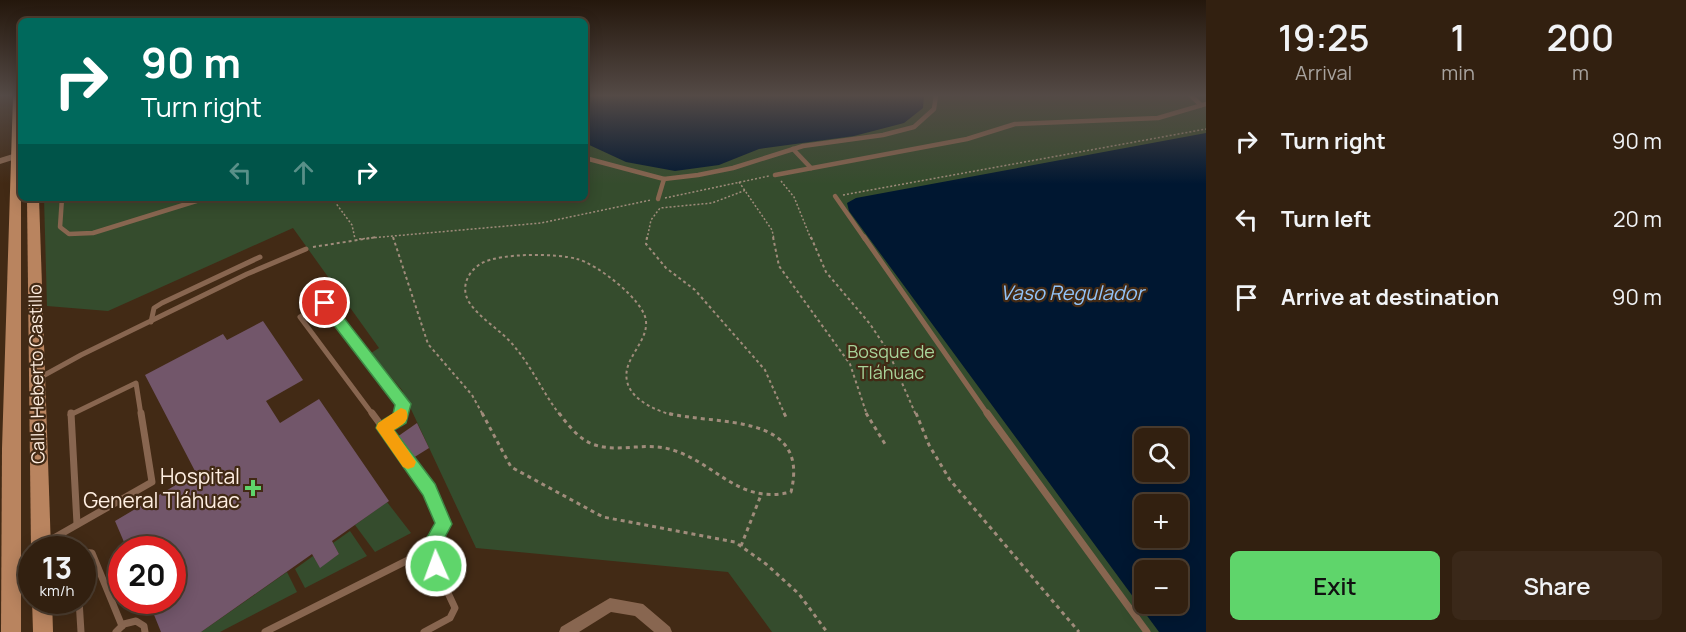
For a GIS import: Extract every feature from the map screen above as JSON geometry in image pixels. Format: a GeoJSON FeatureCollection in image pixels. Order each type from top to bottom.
{"type":"FeatureCollection","features":[{"type":"Feature","properties":{"kind":"main road","name":"Calle Heberto Castillo"},"geometry":{"type":"LineString","coordinates":[[11,632],[17,124]]}},
{"type":"Feature","properties":{"kind":"main road","name":"Calle Heberto Castillo"},"geometry":{"type":"LineString","coordinates":[[33,201],[40,536]]}},
{"type":"Feature","properties":{"kind":"main road"},"geometry":{"type":"LineString","coordinates":[[12,416],[37,406]]}},
{"type":"Feature","properties":{"kind":"main road"},"geometry":{"type":"LineString","coordinates":[[42,614],[43,632]]}},
{"type":"Feature","properties":{"kind":"street"},"geometry":{"type":"LineString","coordinates":[[0,161],[16,156]]}},
{"type":"Feature","properties":{"kind":"street"},"geometry":{"type":"LineString","coordinates":[[566,632],[610,605],[638,609],[665,632]]}},
{"type":"Feature","properties":{"kind":"lane"},"geometry":{"type":"LineString","coordinates":[[588,159],[664,179],[733,168],[793,149],[883,135],[917,124]]}},
{"type":"Feature","properties":{"kind":"lane"},"geometry":{"type":"LineString","coordinates":[[775,175],[967,139],[1013,124]]}},
{"type":"Feature","properties":{"kind":"lane"},"geometry":{"type":"LineString","coordinates":[[793,149],[811,168]]}},
{"type":"Feature","properties":{"kind":"lane"},"geometry":{"type":"LineString","coordinates":[[658,199],[664,179]]}},
{"type":"Feature","properties":{"kind":"lane"},"geometry":{"type":"LineString","coordinates":[[835,196],[977,400],[1147,632]]}},
{"type":"Feature","properties":{"kind":"lane"},"geometry":{"type":"LineString","coordinates":[[62,201],[60,227],[69,234],[93,233],[196,201]]}},
{"type":"Feature","properties":{"kind":"lane"},"geometry":{"type":"LineString","coordinates":[[36,381],[71,358],[151,322],[280,258],[306,249]]}},
{"type":"Feature","properties":{"kind":"lane"},"geometry":{"type":"LineString","coordinates":[[151,322],[154,308],[162,303],[260,257]]}},
{"type":"Feature","properties":{"kind":"lane"},"geometry":{"type":"LineString","coordinates":[[265,632],[428,550],[444,524],[429,490],[300,317],[325,303],[403,404],[400,418],[384,428]]}},
{"type":"Feature","properties":{"kind":"lane"},"geometry":{"type":"LineString","coordinates":[[58,536],[152,482],[136,383],[70,414],[78,524]]}},
{"type":"Feature","properties":{"kind":"lane"},"geometry":{"type":"LineString","coordinates":[[424,632],[450,618],[455,608],[428,550]]}},
{"type":"Feature","properties":{"kind":"lane"},"geometry":{"type":"LineString","coordinates":[[96,562],[122,626]]}},
{"type":"Feature","properties":{"kind":"lane"},"geometry":{"type":"LineString","coordinates":[[80,614],[81,632]]}},
{"type":"Feature","properties":{"kind":"lane"},"geometry":{"type":"LineString","coordinates":[[116,632],[130,621],[141,622],[145,632]]}},
{"type":"Feature","properties":{"kind":"path"},"geometry":{"type":"LineString","coordinates":[[835,196],[1206,129]]}},
{"type":"Feature","properties":{"kind":"path"},"geometry":{"type":"LineString","coordinates":[[306,249],[355,239],[541,223],[775,175],[792,194],[821,264],[877,332],[891,357],[937,462],[1079,632]]}},
{"type":"Feature","properties":{"kind":"path"},"geometry":{"type":"LineString","coordinates":[[739,182],[772,230],[779,266],[850,364],[868,419],[885,444]]}},
{"type":"Feature","properties":{"kind":"path"},"geometry":{"type":"LineString","coordinates":[[746,190],[712,203],[660,208],[651,220],[646,244],[666,268],[695,290],[765,370],[786,417]]}},
{"type":"Feature","properties":{"kind":"path"},"geometry":{"type":"LineString","coordinates":[[334,201],[352,225],[355,239]]}},
{"type":"Feature","properties":{"kind":"path"},"geometry":{"type":"LineString","coordinates":[[393,237],[428,344],[472,395],[511,467],[603,517],[735,542],[766,564],[799,594],[827,632]]}},
{"type":"Feature","properties":{"kind":"path"},"geometry":{"type":"LineString","coordinates":[[499,258],[575,258],[593,267],[624,290],[638,304],[646,321],[645,330],[626,367],[627,380],[632,390],[643,402],[663,413],[747,424],[767,430],[790,452],[795,468],[791,492],[782,496],[760,495],[731,483],[677,452],[656,445],[611,448],[597,446],[583,439],[551,402],[522,356],[470,305],[464,292],[468,276],[477,267],[499,258]]}},
{"type":"Feature","properties":{"kind":"path"},"geometry":{"type":"LineString","coordinates":[[741,546],[760,495]]}},
{"type":"Feature","properties":{"kind":"green space","name":"Bosque de Tláhuac"},"geometry":{"type":"Polygon","coordinates":[[[588,124],[1206,124],[1206,632],[772,632],[728,572],[476,548],[402,390],[371,353],[379,348],[293,228],[108,311],[47,306],[44,201],[588,201],[588,124]]]}},
{"type":"Feature","properties":{"kind":"green space"},"geometry":{"type":"Polygon","coordinates":[[[387,502],[411,533],[375,552],[355,525],[387,502]]]}},
{"type":"Feature","properties":{"kind":"green space"},"geometry":{"type":"Polygon","coordinates":[[[350,531],[367,556],[305,588],[295,569],[313,556],[320,567],[339,554],[333,543],[350,531]]]}},
{"type":"Feature","properties":{"kind":"green space"},"geometry":{"type":"Polygon","coordinates":[[[287,572],[297,592],[220,632],[201,632],[287,572]]]}},
{"type":"Feature","properties":{"kind":"water"},"geometry":{"type":"Polygon","coordinates":[[[588,124],[898,124],[854,136],[759,149],[719,165],[675,171],[626,162],[588,144],[588,124]]]}},
{"type":"Feature","properties":{"kind":"water","name":"Vaso Regulador"},"geometry":{"type":"Polygon","coordinates":[[[1206,133],[1206,632],[1159,632],[1146,614],[1188,614],[1188,560],[1134,560],[1134,598],[849,211],[847,203],[856,198],[1206,133]]]}},
{"type":"Feature","properties":{"kind":"building"},"geometry":{"type":"Polygon","coordinates":[[[263,321],[303,380],[266,401],[280,423],[319,399],[389,501],[332,541],[339,554],[320,568],[312,554],[201,632],[161,632],[154,614],[186,614],[186,536],[121,536],[115,521],[196,473],[145,375],[223,334],[227,340],[263,321]]]}},
{"type":"Feature","properties":{"kind":"building"},"geometry":{"type":"Polygon","coordinates":[[[417,423],[429,448],[413,458],[397,437],[417,423]]]}},
{"type":"Feature","properties":{"kind":"slow traffic"},"geometry":{"type":"LineString","coordinates":[[401,415],[384,428],[408,462]]}},
{"type":"Feature","properties":{"kind":"place","name":"Hospital General Tláhuac"},"geometry":{"type":"Point","coordinates":[253,488]}},
{"type":"Feature","properties":{"kind":"route"},"geometry":{"type":"LineString","coordinates":[[325,303],[403,404],[400,418],[384,428],[429,490],[444,524],[428,550],[436,566]]}}]}
